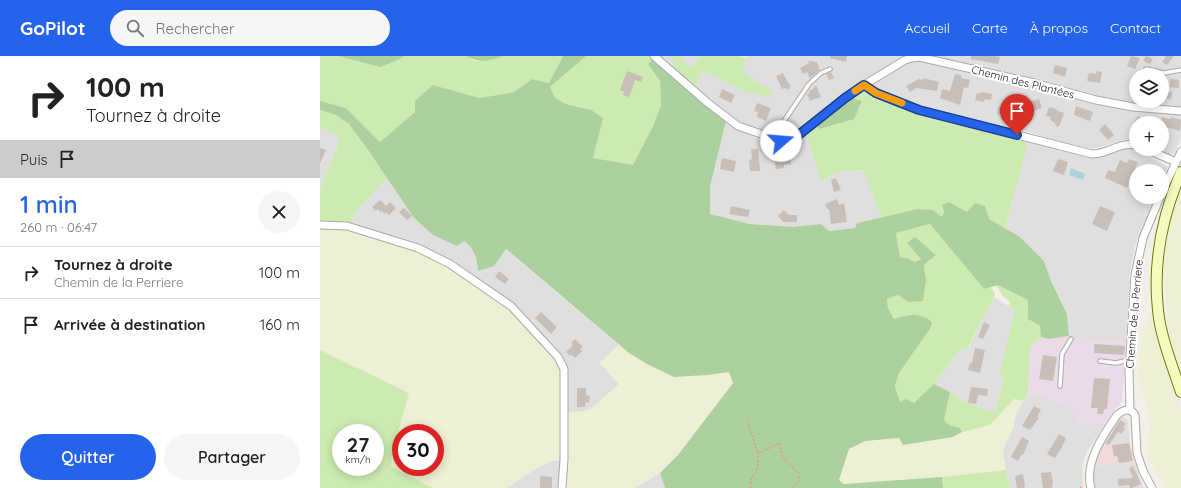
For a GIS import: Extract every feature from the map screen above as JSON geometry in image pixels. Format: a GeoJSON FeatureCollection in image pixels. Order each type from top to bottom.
{"type":"FeatureCollection","features":[{"type":"Feature","properties":{"kind":"main road"},"geometry":{"type":"LineString","coordinates":[[1181,172],[1171,195],[1165,216],[1157,274],[1158,311],[1166,345],[1181,392]]}},
{"type":"Feature","properties":{"kind":"street","name":"Chemin des Plantées"},"geometry":{"type":"LineString","coordinates":[[654,56],[708,103],[738,126],[786,141],[796,137],[845,98],[864,85],[905,60],[919,57],[1034,83],[1096,100],[1133,107],[1181,111]]}},
{"type":"Feature","properties":{"kind":"street"},"geometry":{"type":"LineString","coordinates":[[864,85],[876,93],[919,110],[1092,154],[1123,145],[1129,145]]}},
{"type":"Feature","properties":{"kind":"street"},"geometry":{"type":"LineString","coordinates":[[1169,177],[1181,152]]}},
{"type":"Feature","properties":{"kind":"street"},"geometry":{"type":"LineString","coordinates":[[1162,156],[1176,162]]}},
{"type":"Feature","properties":{"kind":"street","name":"Chemin de la Perriere"},"geometry":{"type":"LineString","coordinates":[[1152,488],[1143,472],[1137,453],[1136,417],[1130,410],[1129,360],[1133,296],[1137,262],[1143,238],[1157,204]]}},
{"type":"Feature","properties":{"kind":"street"},"geometry":{"type":"LineString","coordinates":[[320,225],[347,226],[418,248],[434,255],[450,264],[511,306],[548,345],[562,363],[564,368],[564,459],[562,488]]}},
{"type":"Feature","properties":{"kind":"street"},"geometry":{"type":"LineString","coordinates":[[1091,488],[1089,483],[1090,471],[1094,454],[1117,415],[1123,411],[1130,410]]}},
{"type":"Feature","properties":{"kind":"lane"},"geometry":{"type":"LineString","coordinates":[[773,138],[809,84],[822,73],[830,69]]}},
{"type":"Feature","properties":{"kind":"lane"},"geometry":{"type":"LineString","coordinates":[[1169,72],[1181,70]]}},
{"type":"Feature","properties":{"kind":"lane"},"geometry":{"type":"LineString","coordinates":[[1060,386],[1062,354],[1071,340]]}},
{"type":"Feature","properties":{"kind":"lane"},"geometry":{"type":"LineString","coordinates":[[1100,361],[1116,363],[1129,360]]}},
{"type":"Feature","properties":{"kind":"path"},"geometry":{"type":"LineString","coordinates":[[746,420],[758,454],[758,468],[750,482],[751,488]]}},
{"type":"Feature","properties":{"kind":"path"},"geometry":{"type":"LineString","coordinates":[[758,454],[779,443],[783,458],[799,474],[799,481],[793,488]]}},
{"type":"Feature","properties":{"kind":"shaded area"},"geometry":{"type":"Polygon","coordinates":[[[658,56],[701,56],[691,68],[674,63],[671,67],[658,56]]]}},
{"type":"Feature","properties":{"kind":"shaded area"},"geometry":{"type":"Polygon","coordinates":[[[747,56],[1181,56],[1181,139],[1174,154],[1169,155],[1169,116],[1129,116],[1129,140],[1123,140],[1093,149],[927,108],[881,91],[867,79],[795,133],[789,136],[773,135],[742,123],[695,88],[702,70],[743,91],[772,92],[742,72],[747,56]]]}},
{"type":"Feature","properties":{"kind":"shaded area"},"geometry":{"type":"Polygon","coordinates":[[[726,121],[754,137],[776,144],[783,145],[793,143],[806,134],[821,180],[838,172],[865,170],[881,217],[857,223],[855,228],[829,231],[821,224],[793,227],[750,224],[710,214],[710,187],[726,121]]]}},
{"type":"Feature","properties":{"kind":"shaded area"},"geometry":{"type":"Polygon","coordinates":[[[320,128],[337,135],[339,143],[320,189],[320,128]]]}},
{"type":"Feature","properties":{"kind":"shaded area"},"geometry":{"type":"Polygon","coordinates":[[[1028,142],[1095,158],[1099,158],[1119,150],[1129,149],[1129,156],[1148,156],[1163,164],[1129,164],[1129,204],[1152,204],[1135,246],[1130,271],[1126,341],[1074,338],[1069,336],[1067,314],[1051,281],[1044,261],[1005,229],[1028,142]]]}},
{"type":"Feature","properties":{"kind":"shaded area"},"geometry":{"type":"Polygon","coordinates":[[[387,178],[414,218],[424,226],[464,241],[472,246],[477,260],[494,266],[505,249],[619,345],[600,363],[619,384],[590,410],[567,413],[566,362],[509,300],[438,254],[427,249],[351,226],[354,213],[387,178]]]}},
{"type":"Feature","properties":{"kind":"shaded area"},"geometry":{"type":"Polygon","coordinates":[[[994,297],[1015,310],[999,375],[1004,376],[996,410],[992,412],[965,402],[934,384],[959,350],[969,348],[994,297]]]}},
{"type":"Feature","properties":{"kind":"shaded area"},"geometry":{"type":"Polygon","coordinates":[[[1069,336],[1074,338],[1126,341],[1122,401],[1105,424],[1075,422],[1072,408],[1038,394],[1033,393],[1028,396],[1030,350],[1032,345],[1041,337],[1049,339],[1069,336]]]}},
{"type":"Feature","properties":{"kind":"shaded area"},"geometry":{"type":"Polygon","coordinates":[[[1033,393],[1072,408],[1076,422],[1105,424],[1087,451],[1084,459],[1082,465],[1083,488],[1010,488],[1003,450],[1014,426],[1014,419],[1023,401],[1033,393]]]}},
{"type":"Feature","properties":{"kind":"shaded area"},"geometry":{"type":"Polygon","coordinates":[[[1121,416],[1126,418],[1128,421],[1130,443],[1110,445],[1103,444],[1116,420],[1121,416]]]}},
{"type":"Feature","properties":{"kind":"shaded area"},"geometry":{"type":"Polygon","coordinates":[[[1130,443],[1135,463],[1094,465],[1103,444],[1110,445],[1130,443]]]}},
{"type":"Feature","properties":{"kind":"shaded area"},"geometry":{"type":"Polygon","coordinates":[[[561,460],[560,488],[507,488],[535,469],[551,461],[561,460]]]}},
{"type":"Feature","properties":{"kind":"shaded area"},"geometry":{"type":"Polygon","coordinates":[[[1135,463],[1144,488],[1093,488],[1092,476],[1094,465],[1135,463]]]}},
{"type":"Feature","properties":{"kind":"shaded area"},"geometry":{"type":"Polygon","coordinates":[[[660,473],[665,488],[635,488],[660,473]]]}},
{"type":"Feature","properties":{"kind":"green space"},"geometry":{"type":"Polygon","coordinates":[[[320,56],[338,56],[368,64],[398,60],[404,56],[466,56],[475,61],[483,61],[503,56],[563,56],[549,83],[532,79],[514,92],[480,98],[433,85],[415,112],[380,142],[346,108],[320,101],[320,56]]]}},
{"type":"Feature","properties":{"kind":"green space"},"geometry":{"type":"Polygon","coordinates":[[[338,56],[404,56],[380,67],[338,56]]]}},
{"type":"Feature","properties":{"kind":"green space"},"geometry":{"type":"Polygon","coordinates":[[[466,56],[503,56],[493,60],[480,61],[466,56]]]}},
{"type":"Feature","properties":{"kind":"green space"},"geometry":{"type":"Polygon","coordinates":[[[563,56],[586,56],[550,87],[555,98],[566,104],[591,110],[603,118],[593,158],[633,165],[653,126],[661,105],[660,81],[648,64],[653,59],[726,121],[710,187],[710,214],[750,224],[793,227],[821,224],[829,231],[855,228],[857,223],[917,209],[933,210],[942,217],[944,212],[942,205],[949,202],[967,212],[975,203],[985,206],[989,219],[1020,237],[1044,261],[1051,281],[1067,314],[1069,336],[1049,339],[1041,337],[1040,326],[1028,319],[1028,300],[998,285],[984,289],[930,224],[896,233],[900,257],[907,258],[915,262],[921,259],[907,243],[915,237],[936,255],[924,265],[926,280],[923,301],[908,302],[898,295],[887,299],[888,308],[894,319],[918,315],[932,322],[930,329],[899,373],[895,386],[900,402],[906,399],[914,403],[934,384],[950,392],[944,420],[949,425],[960,428],[962,432],[953,437],[903,445],[899,438],[865,441],[849,449],[839,480],[844,484],[942,477],[943,488],[665,488],[660,473],[678,455],[733,383],[729,372],[674,377],[647,364],[629,353],[506,249],[494,266],[478,271],[475,254],[471,247],[464,241],[457,246],[433,235],[414,218],[349,124],[336,115],[320,110],[320,101],[346,108],[380,142],[415,112],[415,101],[433,85],[480,98],[514,92],[532,79],[549,83],[563,56]]]}},
{"type":"Feature","properties":{"kind":"green space"},"geometry":{"type":"Polygon","coordinates":[[[586,56],[651,56],[653,59],[648,64],[660,81],[661,105],[653,126],[633,166],[593,158],[591,110],[566,104],[555,98],[550,87],[586,56]]]}},
{"type":"Feature","properties":{"kind":"green space"},"geometry":{"type":"Polygon","coordinates":[[[670,56],[680,56],[691,68],[701,56],[740,56],[746,58],[743,72],[772,92],[769,97],[743,91],[702,70],[695,88],[671,67],[674,63],[670,56]]]}},
{"type":"Feature","properties":{"kind":"green space"},"geometry":{"type":"Polygon","coordinates":[[[859,92],[871,94],[876,98],[906,110],[1028,142],[1005,229],[989,219],[967,212],[949,203],[942,205],[944,213],[942,217],[933,210],[917,209],[881,217],[864,170],[838,172],[821,181],[806,134],[817,124],[819,129],[859,92]]]}},
{"type":"Feature","properties":{"kind":"green space"},"geometry":{"type":"Polygon","coordinates":[[[851,98],[862,101],[854,119],[819,129],[817,124],[851,98]]]}},
{"type":"Feature","properties":{"kind":"green space"},"geometry":{"type":"Polygon","coordinates":[[[320,110],[336,115],[349,124],[387,178],[354,213],[351,226],[320,222],[320,189],[339,143],[337,135],[320,128],[320,110]]]}},
{"type":"Feature","properties":{"kind":"green space"},"geometry":{"type":"Polygon","coordinates":[[[1181,189],[1181,372],[1169,339],[1169,315],[1163,273],[1170,218],[1181,189]]]}},
{"type":"Feature","properties":{"kind":"green space"},"geometry":{"type":"Polygon","coordinates":[[[930,224],[984,289],[991,287],[995,293],[968,348],[959,350],[934,384],[914,403],[900,402],[895,386],[899,373],[930,329],[911,314],[894,319],[888,308],[887,299],[898,295],[908,302],[926,280],[924,265],[932,260],[921,259],[915,262],[907,258],[900,257],[896,233],[930,224]]]}},
{"type":"Feature","properties":{"kind":"green space"},"geometry":{"type":"Polygon","coordinates":[[[320,227],[347,230],[433,256],[504,304],[513,312],[553,355],[560,366],[561,460],[551,461],[535,469],[507,488],[433,488],[409,476],[444,476],[444,424],[400,424],[409,393],[320,350],[320,227]]]}},
{"type":"Feature","properties":{"kind":"green space"},"geometry":{"type":"Polygon","coordinates":[[[998,284],[1028,300],[1028,319],[1040,326],[1041,337],[1032,345],[1030,350],[1028,396],[1023,401],[1014,399],[990,425],[962,432],[960,428],[949,425],[943,420],[950,392],[965,402],[992,412],[996,410],[1004,377],[999,375],[1015,310],[1009,306],[1010,302],[1003,296],[996,285],[998,284]]]}},
{"type":"Feature","properties":{"kind":"green space"},"geometry":{"type":"Polygon","coordinates":[[[1150,311],[1181,412],[1181,488],[1166,488],[1159,479],[1147,455],[1150,424],[1145,399],[1137,376],[1143,331],[1150,311]]]}},
{"type":"Feature","properties":{"kind":"green space"},"geometry":{"type":"Polygon","coordinates":[[[619,345],[647,364],[674,377],[729,372],[733,382],[678,455],[660,473],[635,488],[572,488],[566,485],[567,413],[590,410],[619,384],[600,363],[619,345]]]}},
{"type":"Feature","properties":{"kind":"green space"},"geometry":{"type":"Polygon","coordinates":[[[320,350],[409,393],[400,424],[392,424],[392,476],[409,476],[433,488],[320,488],[320,350]]]}},
{"type":"Feature","properties":{"kind":"green space"},"geometry":{"type":"Polygon","coordinates":[[[1014,399],[1023,401],[1014,419],[1014,426],[1003,450],[1006,470],[942,477],[844,484],[839,480],[849,449],[865,441],[887,438],[953,437],[962,432],[990,425],[1014,399]]]}},
{"type":"Feature","properties":{"kind":"green space"},"geometry":{"type":"Polygon","coordinates":[[[1006,470],[1010,488],[943,488],[942,477],[1006,470]]]}},
{"type":"Feature","properties":{"kind":"water"},"geometry":{"type":"Polygon","coordinates":[[[1071,168],[1085,174],[1083,180],[1069,175],[1071,168]]]}},
{"type":"Feature","properties":{"kind":"building"},"geometry":{"type":"Polygon","coordinates":[[[830,56],[847,56],[846,62],[830,58],[830,56]]]}},
{"type":"Feature","properties":{"kind":"building"},"geometry":{"type":"Polygon","coordinates":[[[971,56],[1000,57],[998,64],[971,59],[971,56]]]}},
{"type":"Feature","properties":{"kind":"building"},"geometry":{"type":"Polygon","coordinates":[[[1131,56],[1140,58],[1135,68],[1127,66],[1131,56]]]}},
{"type":"Feature","properties":{"kind":"building"},"geometry":{"type":"Polygon","coordinates":[[[1146,56],[1153,59],[1150,64],[1143,61],[1146,56]]]}},
{"type":"Feature","properties":{"kind":"building"},"geometry":{"type":"Polygon","coordinates":[[[1166,56],[1174,56],[1167,65],[1162,62],[1166,56]]]}},
{"type":"Feature","properties":{"kind":"building"},"geometry":{"type":"Polygon","coordinates":[[[808,61],[817,62],[820,70],[810,78],[807,72],[803,74],[800,68],[809,63],[808,61]]]}},
{"type":"Feature","properties":{"kind":"building"},"geometry":{"type":"Polygon","coordinates":[[[1055,65],[1067,68],[1065,77],[1053,73],[1055,65]]]}},
{"type":"Feature","properties":{"kind":"building"},"geometry":{"type":"Polygon","coordinates":[[[627,71],[643,77],[641,82],[635,80],[629,97],[623,95],[624,92],[620,90],[627,71]]]}},
{"type":"Feature","properties":{"kind":"building"},"geometry":{"type":"Polygon","coordinates":[[[1097,71],[1102,72],[1100,83],[1087,81],[1089,73],[1096,74],[1097,71]]]}},
{"type":"Feature","properties":{"kind":"building"},"geometry":{"type":"Polygon","coordinates":[[[831,72],[834,78],[829,80],[826,74],[831,72]]]}},
{"type":"Feature","properties":{"kind":"building"},"geometry":{"type":"Polygon","coordinates":[[[783,73],[791,86],[788,90],[785,88],[782,89],[776,76],[783,73]]]}},
{"type":"Feature","properties":{"kind":"building"},"geometry":{"type":"Polygon","coordinates":[[[955,74],[961,75],[961,78],[970,80],[968,88],[964,87],[960,105],[940,98],[942,89],[950,91],[955,74]]]}},
{"type":"Feature","properties":{"kind":"building"},"geometry":{"type":"Polygon","coordinates":[[[923,78],[939,82],[937,91],[916,88],[910,92],[906,86],[919,79],[923,80],[923,78]]]}},
{"type":"Feature","properties":{"kind":"building"},"geometry":{"type":"Polygon","coordinates":[[[1170,79],[1179,80],[1179,88],[1170,87],[1170,79]]]}},
{"type":"Feature","properties":{"kind":"building"},"geometry":{"type":"Polygon","coordinates":[[[816,85],[821,97],[810,101],[807,94],[810,93],[809,91],[816,85]]]}},
{"type":"Feature","properties":{"kind":"building"},"geometry":{"type":"Polygon","coordinates":[[[722,89],[735,95],[731,103],[719,97],[722,89]]]}},
{"type":"Feature","properties":{"kind":"building"},"geometry":{"type":"Polygon","coordinates":[[[981,92],[992,94],[991,100],[985,99],[984,102],[975,100],[977,93],[980,94],[981,92]]]}},
{"type":"Feature","properties":{"kind":"building"},"geometry":{"type":"Polygon","coordinates":[[[1169,92],[1172,92],[1171,99],[1169,99],[1169,92]]]}},
{"type":"Feature","properties":{"kind":"building"},"geometry":{"type":"Polygon","coordinates":[[[1039,99],[1042,108],[1029,112],[1028,117],[1022,116],[1023,108],[1026,107],[1025,103],[1039,99]]]}},
{"type":"Feature","properties":{"kind":"building"},"geometry":{"type":"Polygon","coordinates":[[[757,103],[771,108],[766,121],[757,117],[758,112],[754,111],[757,103]]]}},
{"type":"Feature","properties":{"kind":"building"},"geometry":{"type":"Polygon","coordinates":[[[999,106],[1013,110],[1011,117],[997,114],[999,106]]]}},
{"type":"Feature","properties":{"kind":"building"},"geometry":{"type":"Polygon","coordinates":[[[1076,106],[1093,112],[1090,121],[1074,115],[1076,106]]]}},
{"type":"Feature","properties":{"kind":"building"},"geometry":{"type":"Polygon","coordinates":[[[1049,107],[1064,113],[1060,125],[1057,127],[1054,122],[1050,120],[1051,117],[1046,116],[1049,107]]]}},
{"type":"Feature","properties":{"kind":"building"},"geometry":{"type":"Polygon","coordinates":[[[1171,117],[1181,120],[1180,131],[1169,128],[1169,119],[1171,117]]]}},
{"type":"Feature","properties":{"kind":"building"},"geometry":{"type":"Polygon","coordinates":[[[1105,124],[1114,135],[1108,140],[1099,130],[1105,124]]]}},
{"type":"Feature","properties":{"kind":"building"},"geometry":{"type":"Polygon","coordinates":[[[320,148],[326,150],[320,163],[320,148]]]}},
{"type":"Feature","properties":{"kind":"building"},"geometry":{"type":"Polygon","coordinates":[[[751,149],[758,149],[760,171],[750,171],[749,160],[752,159],[751,149]]]}},
{"type":"Feature","properties":{"kind":"building"},"geometry":{"type":"Polygon","coordinates":[[[790,156],[791,164],[784,165],[784,168],[776,169],[774,158],[790,156]]]}},
{"type":"Feature","properties":{"kind":"building"},"geometry":{"type":"Polygon","coordinates":[[[722,158],[736,161],[734,172],[720,169],[722,158]]]}},
{"type":"Feature","properties":{"kind":"building"},"geometry":{"type":"Polygon","coordinates":[[[1058,159],[1068,162],[1064,175],[1053,171],[1058,159]]]}},
{"type":"Feature","properties":{"kind":"building"},"geometry":{"type":"Polygon","coordinates":[[[1129,159],[1138,162],[1137,164],[1129,164],[1129,183],[1127,188],[1105,178],[1108,170],[1115,172],[1120,160],[1127,163],[1129,159]]]}},
{"type":"Feature","properties":{"kind":"building"},"geometry":{"type":"Polygon","coordinates":[[[836,178],[841,190],[834,192],[831,180],[836,178]]]}},
{"type":"Feature","properties":{"kind":"building"},"geometry":{"type":"Polygon","coordinates":[[[837,199],[839,205],[844,203],[847,222],[831,224],[829,209],[827,209],[825,204],[837,199]]]}},
{"type":"Feature","properties":{"kind":"building"},"geometry":{"type":"Polygon","coordinates":[[[380,200],[386,206],[390,202],[396,208],[389,215],[386,212],[384,214],[382,211],[380,212],[378,209],[376,211],[372,207],[380,200]]]}},
{"type":"Feature","properties":{"kind":"building"},"geometry":{"type":"Polygon","coordinates":[[[731,206],[750,210],[748,217],[729,214],[731,206]]]}},
{"type":"Feature","properties":{"kind":"building"},"geometry":{"type":"Polygon","coordinates":[[[1100,206],[1115,212],[1107,231],[1092,224],[1100,206]]]}},
{"type":"Feature","properties":{"kind":"building"},"geometry":{"type":"Polygon","coordinates":[[[404,208],[412,216],[407,220],[399,212],[404,208]]]}},
{"type":"Feature","properties":{"kind":"building"},"geometry":{"type":"Polygon","coordinates":[[[784,210],[789,215],[797,215],[797,222],[783,222],[778,216],[784,210]]]}},
{"type":"Feature","properties":{"kind":"building"},"geometry":{"type":"Polygon","coordinates":[[[499,271],[509,279],[505,284],[495,277],[499,271]]]}},
{"type":"Feature","properties":{"kind":"building"},"geometry":{"type":"Polygon","coordinates":[[[541,312],[557,327],[551,334],[535,318],[541,312]]]}},
{"type":"Feature","properties":{"kind":"building"},"geometry":{"type":"Polygon","coordinates":[[[984,322],[990,325],[983,339],[978,337],[984,322]]]}},
{"type":"Feature","properties":{"kind":"building"},"geometry":{"type":"Polygon","coordinates":[[[575,339],[583,347],[580,349],[582,351],[575,358],[566,352],[573,345],[571,343],[575,339]]]}},
{"type":"Feature","properties":{"kind":"building"},"geometry":{"type":"Polygon","coordinates":[[[1094,344],[1125,346],[1124,355],[1094,353],[1094,344]]]}},
{"type":"Feature","properties":{"kind":"building"},"geometry":{"type":"Polygon","coordinates":[[[975,348],[985,350],[980,373],[968,370],[970,363],[972,363],[975,348]]]}},
{"type":"Feature","properties":{"kind":"building"},"geometry":{"type":"Polygon","coordinates":[[[1043,355],[1057,357],[1053,381],[1039,379],[1043,355]]]}},
{"type":"Feature","properties":{"kind":"building"},"geometry":{"type":"Polygon","coordinates":[[[1094,378],[1110,379],[1107,409],[1104,409],[1103,414],[1097,414],[1098,408],[1091,408],[1094,378]]]}},
{"type":"Feature","properties":{"kind":"building"},"geometry":{"type":"Polygon","coordinates":[[[971,387],[988,389],[987,396],[978,395],[976,404],[968,403],[971,387]]]}},
{"type":"Feature","properties":{"kind":"building"},"geometry":{"type":"Polygon","coordinates":[[[577,388],[586,388],[586,395],[590,396],[589,403],[586,402],[585,407],[577,407],[577,388]]]}},
{"type":"Feature","properties":{"kind":"building"},"geometry":{"type":"Polygon","coordinates":[[[1034,406],[1041,410],[1037,417],[1039,418],[1030,430],[1022,426],[1034,406]]]}},
{"type":"Feature","properties":{"kind":"building"},"geometry":{"type":"Polygon","coordinates":[[[1120,420],[1126,424],[1123,428],[1125,429],[1121,434],[1118,432],[1109,445],[1105,444],[1120,420]]]}},
{"type":"Feature","properties":{"kind":"building"},"geometry":{"type":"Polygon","coordinates":[[[1059,434],[1066,438],[1055,458],[1047,454],[1059,434]]]}},
{"type":"Feature","properties":{"kind":"building"},"geometry":{"type":"Polygon","coordinates":[[[1022,437],[1029,441],[1023,455],[1022,454],[1018,461],[1011,457],[1022,437]]]}},
{"type":"Feature","properties":{"kind":"building"},"geometry":{"type":"Polygon","coordinates":[[[1129,443],[1133,461],[1119,463],[1117,456],[1114,456],[1112,445],[1129,443]]]}},
{"type":"Feature","properties":{"kind":"building"},"geometry":{"type":"Polygon","coordinates":[[[1133,466],[1141,484],[1132,488],[1130,488],[1129,485],[1118,486],[1118,479],[1133,478],[1129,468],[1133,466]]]}},
{"type":"Feature","properties":{"kind":"building"},"geometry":{"type":"Polygon","coordinates":[[[1051,472],[1053,479],[1052,488],[1043,488],[1041,473],[1051,472]]]}},
{"type":"Feature","properties":{"kind":"building"},"geometry":{"type":"Polygon","coordinates":[[[1023,474],[1025,486],[1024,488],[1017,488],[1015,476],[1023,474]]]}},
{"type":"Feature","properties":{"kind":"building"},"geometry":{"type":"Polygon","coordinates":[[[540,476],[552,477],[552,488],[540,488],[540,476]]]}},
{"type":"Feature","properties":{"kind":"slow traffic"},"geometry":{"type":"LineString","coordinates":[[855,91],[864,85],[869,90],[902,103]]}},
{"type":"Feature","properties":{"kind":"route"},"geometry":{"type":"LineString","coordinates":[[781,141],[790,140],[796,137],[845,98],[864,85],[869,90],[919,110],[1017,135]]}}]}
